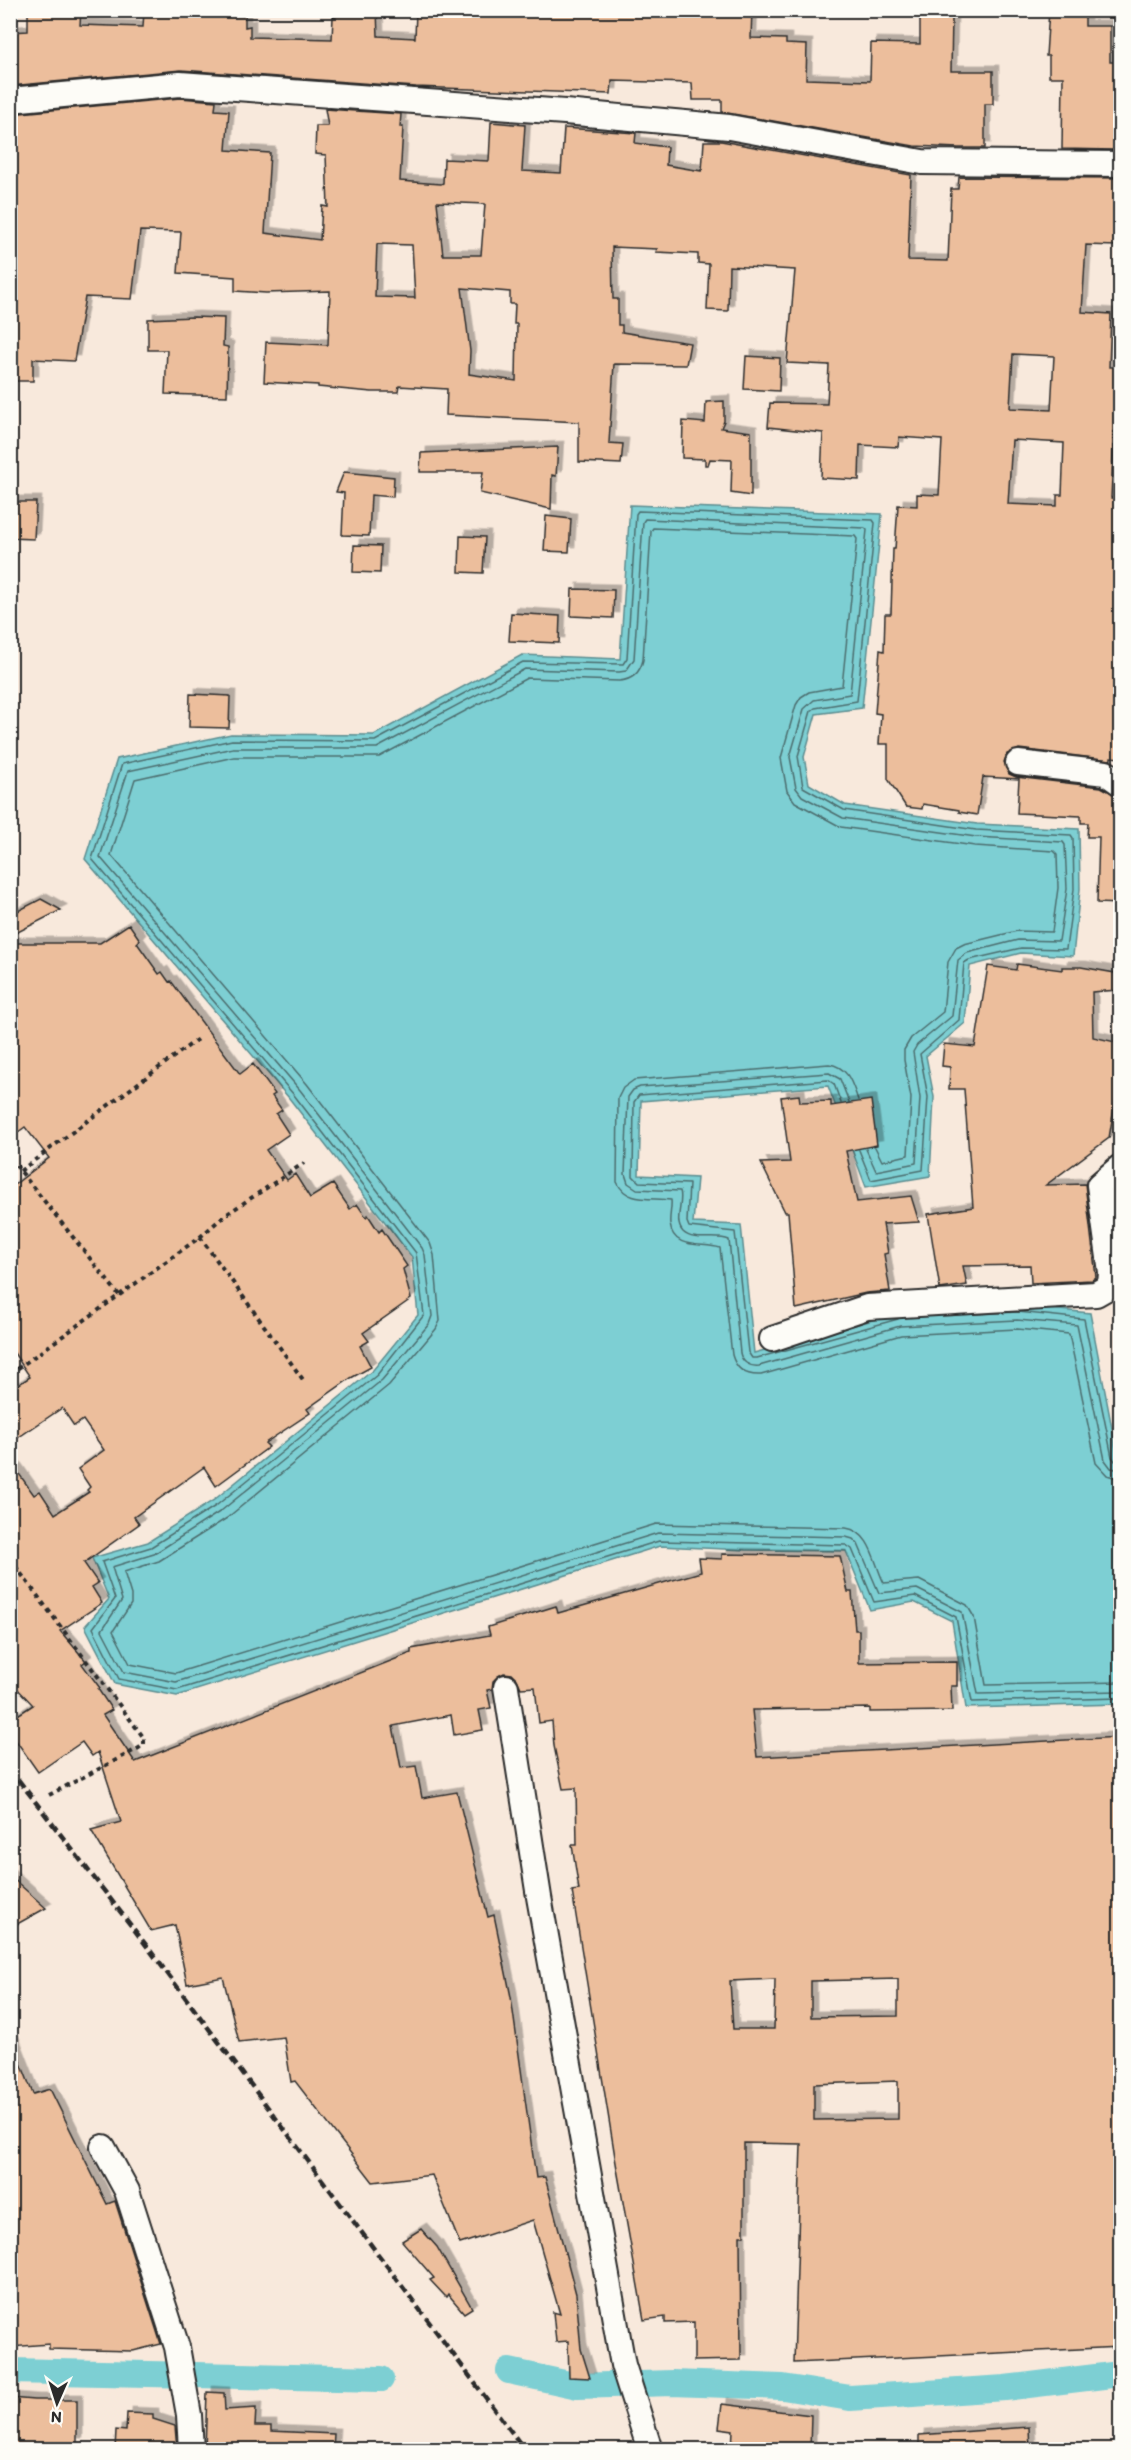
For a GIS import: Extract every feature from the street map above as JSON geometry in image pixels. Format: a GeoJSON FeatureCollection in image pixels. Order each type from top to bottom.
{"type":"FeatureCollection","features":[{"type":"Feature","properties":{"kind":"street"},"geometry":{"type":"LineString","coordinates":[[10,100],[180,84],[565,112],[729,127],[922,162],[1120,164]]}},
{"type":"Feature","properties":{"kind":"street"},"geometry":{"type":"LineString","coordinates":[[1018,763],[1106,773],[1120,783]]}},
{"type":"Feature","properties":{"kind":"street"},"geometry":{"type":"LineString","coordinates":[[772,1339],[867,1307],[1096,1294],[1110,1286],[1111,1272],[1099,1185],[1120,1167]]}},
{"type":"Feature","properties":{"kind":"street"},"geometry":{"type":"LineString","coordinates":[[506,1687],[539,1897],[623,2365],[650,2450]]}},
{"type":"Feature","properties":{"kind":"street"},"geometry":{"type":"LineString","coordinates":[[102,2147],[127,2191],[177,2347],[189,2415],[191,2450]]}},
{"type":"Feature","properties":{"kind":"path"},"geometry":{"type":"LineString","coordinates":[[20,1171],[199,1038]]}},
{"type":"Feature","properties":{"kind":"path"},"geometry":{"type":"LineString","coordinates":[[10,1158],[119,1295]]}},
{"type":"Feature","properties":{"kind":"path"},"geometry":{"type":"LineString","coordinates":[[10,1374],[200,1236],[224,1216],[304,1163]]}},
{"type":"Feature","properties":{"kind":"path"},"geometry":{"type":"LineString","coordinates":[[200,1236],[304,1381]]}},
{"type":"Feature","properties":{"kind":"path"},"geometry":{"type":"LineString","coordinates":[[10,1560],[144,1738],[144,1744],[139,1748],[49,1795]]}},
{"type":"Feature","properties":{"kind":"water"},"geometry":{"type":"Polygon","coordinates":[[[630,505],[882,514],[862,708],[816,714],[804,757],[809,784],[845,805],[977,824],[1079,829],[1080,889],[1073,956],[1021,953],[970,966],[965,1023],[926,1056],[934,1097],[930,1176],[866,1187],[828,1086],[641,1101],[639,1175],[697,1178],[693,1223],[741,1225],[754,1353],[898,1313],[1018,1306],[1090,1313],[1120,1470],[1120,1704],[966,1708],[952,1621],[914,1602],[870,1610],[846,1551],[660,1546],[177,1696],[115,1684],[85,1626],[109,1599],[92,1558],[148,1542],[214,1500],[373,1370],[418,1315],[412,1257],[289,1098],[85,859],[117,759],[231,734],[374,735],[522,655],[620,659],[630,505]]]}},
{"type":"Feature","properties":{"kind":"building"},"geometry":{"type":"Polygon","coordinates":[[[28,10],[81,10],[80,25],[143,27],[144,10],[245,10],[245,27],[250,26],[250,37],[332,39],[333,17],[336,17],[337,10],[377,10],[378,36],[415,38],[416,11],[453,13],[453,10],[752,10],[751,38],[786,39],[786,44],[807,45],[806,79],[870,81],[871,43],[920,44],[920,17],[952,18],[951,71],[993,71],[993,104],[985,104],[985,148],[958,148],[914,146],[722,112],[722,100],[693,100],[692,83],[612,81],[611,94],[416,87],[181,70],[10,86],[10,32],[28,31],[28,10]]]}},
{"type":"Feature","properties":{"kind":"building"},"geometry":{"type":"Polygon","coordinates":[[[1049,10],[1085,10],[1085,26],[1110,26],[1110,62],[1117,62],[1114,150],[1062,149],[1063,77],[1049,77],[1049,56],[1046,56],[1049,10]]]}},
{"type":"Feature","properties":{"kind":"building"},"geometry":{"type":"Polygon","coordinates":[[[180,98],[216,101],[215,110],[229,111],[226,150],[270,153],[265,233],[320,240],[322,206],[328,207],[326,155],[315,154],[316,126],[328,126],[325,109],[401,114],[400,127],[403,127],[400,181],[441,184],[443,183],[444,159],[489,161],[491,122],[525,125],[522,171],[561,173],[564,128],[636,133],[635,143],[667,147],[666,165],[702,171],[704,141],[721,141],[911,175],[908,260],[948,261],[951,189],[958,189],[959,177],[1120,178],[1117,246],[1086,245],[1082,312],[1111,314],[1109,367],[1120,367],[1120,431],[1114,431],[1111,498],[1120,498],[1120,623],[1118,623],[1115,671],[1120,672],[1120,758],[1111,757],[1111,760],[1019,749],[1007,754],[1004,762],[1009,774],[1016,777],[1101,787],[1120,797],[1117,852],[1120,852],[1120,904],[1097,903],[1099,837],[1087,837],[1088,823],[1081,823],[1081,816],[1017,813],[1019,779],[983,777],[977,815],[923,804],[922,809],[906,807],[888,779],[888,744],[879,744],[881,714],[875,713],[880,650],[884,651],[885,614],[891,614],[893,549],[895,549],[898,505],[917,506],[917,494],[939,495],[942,440],[899,437],[898,447],[860,445],[859,480],[821,478],[823,433],[768,427],[770,403],[827,404],[829,365],[787,363],[795,270],[729,266],[728,311],[707,310],[709,264],[698,263],[698,254],[612,247],[613,299],[618,299],[618,325],[622,325],[622,332],[690,343],[686,365],[614,364],[609,443],[623,444],[621,464],[579,462],[579,422],[446,415],[447,389],[399,386],[398,392],[372,392],[318,387],[318,385],[264,382],[266,342],[328,345],[330,291],[266,293],[235,291],[235,277],[178,273],[181,232],[140,231],[132,299],[85,297],[74,361],[33,359],[33,381],[10,381],[10,114],[180,98]],[[437,202],[443,255],[481,255],[485,204],[437,202]],[[377,244],[375,297],[415,298],[412,245],[377,244]],[[462,288],[470,351],[469,374],[516,381],[517,324],[514,324],[515,304],[510,304],[510,292],[462,288]],[[1013,354],[1010,408],[1051,410],[1054,356],[1013,354]],[[1012,440],[1008,504],[1057,506],[1057,495],[1062,495],[1064,443],[1012,440]]]}},
{"type":"Feature","properties":{"kind":"building"},"geometry":{"type":"Polygon","coordinates":[[[224,318],[223,346],[228,347],[227,396],[165,394],[167,350],[148,350],[148,319],[224,318]]]}},
{"type":"Feature","properties":{"kind":"building"},"geometry":{"type":"Polygon","coordinates":[[[746,356],[780,358],[779,391],[744,389],[746,356]]]}},
{"type":"Feature","properties":{"kind":"building"},"geometry":{"type":"Polygon","coordinates":[[[724,401],[724,421],[721,428],[751,432],[751,496],[731,493],[732,460],[710,459],[708,465],[705,465],[705,459],[682,458],[683,421],[705,423],[706,402],[724,401]]]}},
{"type":"Feature","properties":{"kind":"building"},"geometry":{"type":"Polygon","coordinates":[[[558,447],[556,476],[552,475],[551,509],[480,493],[483,472],[420,472],[421,453],[558,447]]]}},
{"type":"Feature","properties":{"kind":"building"},"geometry":{"type":"Polygon","coordinates":[[[344,472],[394,477],[393,497],[371,495],[369,536],[342,535],[344,493],[336,492],[344,472]]]}},
{"type":"Feature","properties":{"kind":"building"},"geometry":{"type":"Polygon","coordinates":[[[10,502],[36,502],[34,539],[10,538],[10,502]]]}},
{"type":"Feature","properties":{"kind":"building"},"geometry":{"type":"Polygon","coordinates":[[[546,516],[571,519],[569,552],[544,551],[546,516]]]}},
{"type":"Feature","properties":{"kind":"building"},"geometry":{"type":"Polygon","coordinates":[[[460,536],[485,537],[483,573],[459,572],[460,536]]]}},
{"type":"Feature","properties":{"kind":"building"},"geometry":{"type":"Polygon","coordinates":[[[354,545],[381,546],[380,573],[353,572],[354,545]]]}},
{"type":"Feature","properties":{"kind":"building"},"geometry":{"type":"Polygon","coordinates":[[[572,589],[614,590],[613,618],[571,616],[572,589]]]}},
{"type":"Feature","properties":{"kind":"building"},"geometry":{"type":"Polygon","coordinates":[[[511,613],[560,616],[559,643],[509,641],[511,613]]]}},
{"type":"Feature","properties":{"kind":"building"},"geometry":{"type":"Polygon","coordinates":[[[190,694],[230,696],[229,728],[189,727],[190,694]]]}},
{"type":"Feature","properties":{"kind":"building"},"geometry":{"type":"Polygon","coordinates":[[[41,899],[61,910],[10,936],[10,915],[41,899]]]}},
{"type":"Feature","properties":{"kind":"building"},"geometry":{"type":"Polygon","coordinates":[[[129,924],[140,940],[137,943],[159,974],[162,972],[169,982],[171,981],[240,1074],[253,1064],[275,1094],[272,1096],[282,1110],[276,1114],[289,1134],[266,1150],[287,1180],[295,1174],[310,1198],[333,1184],[350,1209],[357,1204],[366,1217],[368,1215],[379,1232],[382,1229],[407,1266],[403,1269],[411,1299],[363,1333],[369,1341],[360,1346],[371,1367],[307,1409],[310,1413],[265,1443],[269,1447],[216,1486],[204,1467],[134,1517],[139,1524],[84,1563],[98,1583],[92,1587],[102,1603],[60,1631],[86,1661],[82,1664],[100,1688],[98,1689],[112,1710],[103,1715],[135,1762],[411,1653],[411,1649],[490,1635],[488,1627],[556,1606],[558,1613],[701,1572],[699,1558],[722,1559],[722,1554],[840,1556],[848,1592],[852,1592],[855,1630],[859,1630],[859,1663],[957,1662],[957,1686],[951,1686],[952,1711],[870,1712],[870,1708],[752,1710],[757,1757],[1120,1737],[1120,2347],[794,2363],[801,2144],[744,2143],[744,2236],[740,2236],[741,2360],[694,2361],[694,2322],[665,2323],[665,2317],[644,2320],[572,1891],[579,1890],[572,1845],[577,1845],[576,1788],[563,1789],[554,1746],[552,1721],[539,1723],[535,1687],[521,1688],[512,1674],[504,1673],[498,1676],[493,1681],[492,1689],[487,1690],[491,1708],[479,1710],[483,1730],[454,1735],[451,1715],[393,1726],[401,1768],[416,1766],[422,1798],[457,1792],[488,1917],[494,1915],[511,1997],[536,2178],[545,2177],[576,2294],[581,2349],[590,2378],[569,2377],[568,2341],[556,2342],[553,2312],[560,2314],[533,2220],[460,2244],[432,2175],[373,2182],[295,2081],[291,2082],[284,2037],[239,2042],[223,1977],[187,1984],[175,1925],[151,1931],[91,1830],[121,1822],[98,1752],[92,1756],[82,1742],[38,1772],[10,1732],[10,1720],[33,1705],[10,1681],[10,1461],[34,1495],[40,1491],[55,1514],[89,1492],[87,1490],[90,1487],[78,1469],[104,1450],[83,1420],[74,1426],[62,1408],[10,1443],[10,1390],[30,1377],[10,1347],[10,1188],[49,1158],[25,1127],[10,1138],[10,943],[100,943],[129,924]],[[775,1979],[730,1981],[733,2029],[774,2029],[775,1979]],[[898,1979],[811,1981],[811,2017],[898,2016],[898,1979]],[[898,2081],[814,2084],[814,2120],[898,2119],[898,2081]]]}},
{"type":"Feature","properties":{"kind":"building"},"geometry":{"type":"Polygon","coordinates":[[[1017,964],[1062,970],[1062,967],[1081,967],[1115,973],[1118,990],[1092,992],[1093,1037],[1120,1043],[1120,1073],[1109,1138],[1046,1185],[1085,1184],[1096,1277],[1092,1280],[1031,1283],[1030,1265],[963,1266],[967,1285],[940,1289],[928,1214],[973,1207],[964,1089],[949,1089],[950,1067],[942,1066],[944,1044],[975,1047],[988,966],[1016,970],[1017,964]]]}},
{"type":"Feature","properties":{"kind":"building"},"geometry":{"type":"Polygon","coordinates":[[[799,1095],[800,1102],[831,1101],[831,1106],[871,1100],[877,1145],[846,1151],[857,1202],[911,1196],[919,1222],[883,1224],[888,1253],[884,1254],[890,1291],[866,1293],[796,1309],[788,1212],[785,1212],[761,1163],[790,1162],[781,1097],[799,1095]]]}},
{"type":"Feature","properties":{"kind":"building"},"geometry":{"type":"Polygon","coordinates":[[[10,1876],[46,1908],[10,1928],[10,1876]]]}},
{"type":"Feature","properties":{"kind":"building"},"geometry":{"type":"Polygon","coordinates":[[[12,2040],[33,2094],[50,2089],[107,2204],[115,2201],[161,2344],[133,2351],[49,2349],[49,2344],[10,2347],[12,2040]]]}},
{"type":"Feature","properties":{"kind":"building"},"geometry":{"type":"Polygon","coordinates":[[[421,2229],[437,2247],[472,2308],[464,2313],[448,2294],[446,2297],[430,2280],[434,2278],[402,2241],[421,2229]]]}},
{"type":"Feature","properties":{"kind":"building"},"geometry":{"type":"Polygon","coordinates":[[[207,2392],[224,2393],[225,2410],[256,2408],[255,2426],[271,2426],[271,2431],[334,2434],[333,2450],[205,2450],[207,2392]]]}},
{"type":"Feature","properties":{"kind":"building"},"geometry":{"type":"Polygon","coordinates":[[[10,2398],[77,2400],[77,2443],[70,2443],[70,2450],[10,2450],[10,2398]]]}},
{"type":"Feature","properties":{"kind":"building"},"geometry":{"type":"Polygon","coordinates":[[[722,2404],[811,2415],[810,2450],[732,2450],[733,2430],[719,2428],[722,2404]]]}},
{"type":"Feature","properties":{"kind":"building"},"geometry":{"type":"Polygon","coordinates":[[[127,2413],[153,2414],[153,2419],[175,2426],[177,2450],[115,2450],[116,2430],[126,2431],[127,2413]]]}},
{"type":"Feature","properties":{"kind":"building"},"geometry":{"type":"Polygon","coordinates":[[[1029,2427],[1030,2450],[919,2450],[919,2435],[1029,2427]]]}},
{"type":"Feature","properties":{"kind":"waterway"},"geometry":{"type":"LineString","coordinates":[[10,2371],[381,2379]]}},
{"type":"Feature","properties":{"kind":"waterway"},"geometry":{"type":"LineString","coordinates":[[509,2371],[578,2386],[672,2383],[783,2387],[850,2398],[1005,2388],[1120,2374]]}},
{"type":"Feature","properties":{"kind":"railway"},"geometry":{"type":"LineString","coordinates":[[10,1769],[146,1945],[525,2450]]}}]}
